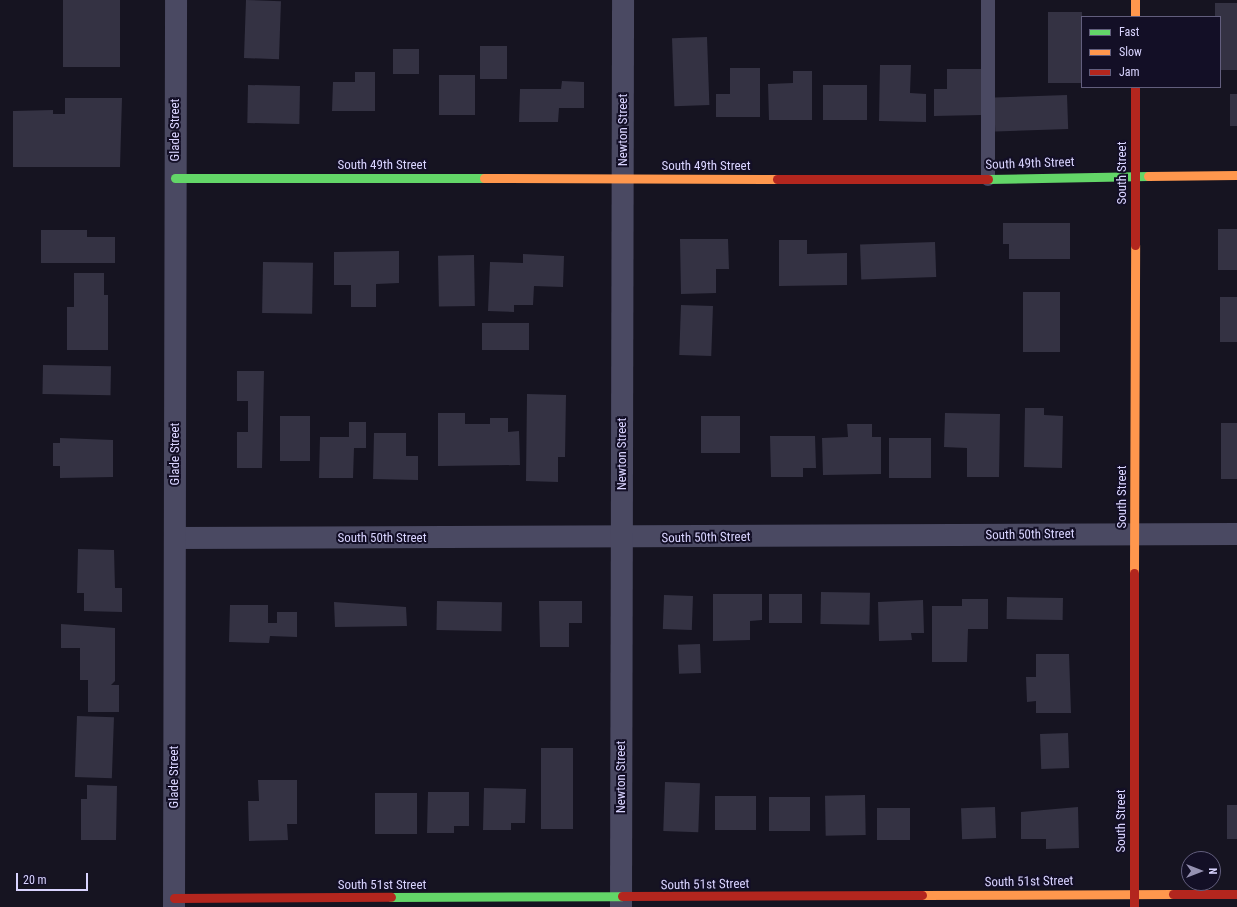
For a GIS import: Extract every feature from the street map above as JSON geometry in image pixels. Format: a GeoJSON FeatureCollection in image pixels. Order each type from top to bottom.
{"type":"FeatureCollection","features":[{"type":"Feature","properties":{"kind":"street","name":"Glade Street"},"geometry":{"type":"LineString","coordinates":[[174,902],[176,0]]}},
{"type":"Feature","properties":{"kind":"street","name":"Newton Street"},"geometry":{"type":"LineString","coordinates":[[621,903],[622,0]]}},
{"type":"Feature","properties":{"kind":"street"},"geometry":{"type":"LineString","coordinates":[[1135,0],[1135,16]]}},
{"type":"Feature","properties":{"kind":"street","name":"South Street"},"geometry":{"type":"LineString","coordinates":[[1134,907],[1135,88]]}},
{"type":"Feature","properties":{"kind":"street","name":"South 49th Street"},"geometry":{"type":"LineString","coordinates":[[175,178],[988,179],[1135,174],[1237,175]]}},
{"type":"Feature","properties":{"kind":"street","name":"South 50th Street"},"geometry":{"type":"LineString","coordinates":[[175,538],[622,538],[1237,534]]}},
{"type":"Feature","properties":{"kind":"street","name":"South 51st Street"},"geometry":{"type":"LineString","coordinates":[[174,902],[621,903],[1134,894],[1237,894]]}},
{"type":"Feature","properties":{"kind":"lane"},"geometry":{"type":"LineString","coordinates":[[988,0],[988,179]]}},
{"type":"Feature","properties":{"kind":"building"},"geometry":{"type":"Polygon","coordinates":[[[63,0],[120,0],[120,67],[63,67],[63,0]]]}},
{"type":"Feature","properties":{"kind":"building"},"geometry":{"type":"Polygon","coordinates":[[[246,0],[281,1],[279,59],[244,58],[246,0]]]}},
{"type":"Feature","properties":{"kind":"building"},"geometry":{"type":"Polygon","coordinates":[[[1215,3],[1237,3],[1237,70],[1221,70],[1221,16],[1215,16],[1215,3]]]}},
{"type":"Feature","properties":{"kind":"building"},"geometry":{"type":"Polygon","coordinates":[[[1048,12],[1082,12],[1081,83],[1048,83],[1048,12]]]}},
{"type":"Feature","properties":{"kind":"building"},"geometry":{"type":"Polygon","coordinates":[[[707,37],[709,105],[674,106],[672,38],[707,37]]]}},
{"type":"Feature","properties":{"kind":"building"},"geometry":{"type":"Polygon","coordinates":[[[480,46],[507,46],[507,79],[480,79],[480,46]]]}},
{"type":"Feature","properties":{"kind":"building"},"geometry":{"type":"Polygon","coordinates":[[[393,49],[419,49],[419,74],[393,74],[393,49]]]}},
{"type":"Feature","properties":{"kind":"building"},"geometry":{"type":"Polygon","coordinates":[[[880,65],[911,65],[910,93],[926,94],[926,122],[879,121],[880,65]]]}},
{"type":"Feature","properties":{"kind":"building"},"geometry":{"type":"Polygon","coordinates":[[[730,68],[760,68],[760,117],[716,117],[716,94],[730,94],[730,68]]]}},
{"type":"Feature","properties":{"kind":"building"},"geometry":{"type":"Polygon","coordinates":[[[947,69],[981,69],[982,115],[934,116],[934,89],[947,89],[947,69]]]}},
{"type":"Feature","properties":{"kind":"building"},"geometry":{"type":"Polygon","coordinates":[[[793,71],[812,71],[812,120],[769,120],[768,84],[793,83],[793,71]]]}},
{"type":"Feature","properties":{"kind":"building"},"geometry":{"type":"Polygon","coordinates":[[[355,72],[375,72],[375,111],[332,111],[333,82],[355,82],[355,72]]]}},
{"type":"Feature","properties":{"kind":"building"},"geometry":{"type":"Polygon","coordinates":[[[439,75],[475,75],[475,115],[439,115],[439,75]]]}},
{"type":"Feature","properties":{"kind":"building"},"geometry":{"type":"Polygon","coordinates":[[[562,81],[584,82],[584,108],[559,108],[558,122],[519,122],[520,89],[561,89],[562,81]]]}},
{"type":"Feature","properties":{"kind":"building"},"geometry":{"type":"Polygon","coordinates":[[[248,85],[300,86],[299,124],[247,123],[248,85]]]}},
{"type":"Feature","properties":{"kind":"building"},"geometry":{"type":"Polygon","coordinates":[[[823,85],[867,85],[867,120],[823,120],[823,85]]]}},
{"type":"Feature","properties":{"kind":"building"},"geometry":{"type":"Polygon","coordinates":[[[1230,94],[1237,94],[1237,126],[1230,126],[1230,94]]]}},
{"type":"Feature","properties":{"kind":"building"},"geometry":{"type":"Polygon","coordinates":[[[1067,95],[1068,129],[995,132],[994,98],[1067,95]]]}},
{"type":"Feature","properties":{"kind":"building"},"geometry":{"type":"Polygon","coordinates":[[[65,98],[122,98],[120,167],[13,167],[13,111],[53,110],[53,114],[65,114],[65,98]]]}},
{"type":"Feature","properties":{"kind":"building"},"geometry":{"type":"Polygon","coordinates":[[[1003,223],[1070,223],[1070,259],[1009,259],[1009,244],[1003,244],[1003,223]]]}},
{"type":"Feature","properties":{"kind":"building"},"geometry":{"type":"Polygon","coordinates":[[[1218,229],[1237,229],[1237,270],[1218,270],[1218,229]]]}},
{"type":"Feature","properties":{"kind":"building"},"geometry":{"type":"Polygon","coordinates":[[[41,230],[87,230],[87,237],[115,237],[115,263],[41,263],[41,230]]]}},
{"type":"Feature","properties":{"kind":"building"},"geometry":{"type":"Polygon","coordinates":[[[680,239],[728,239],[729,269],[716,269],[716,293],[681,294],[680,239]]]}},
{"type":"Feature","properties":{"kind":"building"},"geometry":{"type":"Polygon","coordinates":[[[779,240],[807,240],[807,254],[847,253],[847,285],[779,286],[779,240]]]}},
{"type":"Feature","properties":{"kind":"building"},"geometry":{"type":"Polygon","coordinates":[[[935,242],[936,277],[861,280],[860,245],[935,242]]]}},
{"type":"Feature","properties":{"kind":"building"},"geometry":{"type":"Polygon","coordinates":[[[399,251],[399,283],[376,284],[376,307],[351,307],[351,285],[334,285],[334,252],[399,251]]]}},
{"type":"Feature","properties":{"kind":"building"},"geometry":{"type":"Polygon","coordinates":[[[523,254],[564,256],[563,287],[534,286],[533,305],[514,305],[514,312],[488,311],[490,262],[523,263],[523,254]]]}},
{"type":"Feature","properties":{"kind":"building"},"geometry":{"type":"Polygon","coordinates":[[[474,255],[475,306],[439,307],[438,256],[474,255]]]}},
{"type":"Feature","properties":{"kind":"building"},"geometry":{"type":"Polygon","coordinates":[[[263,262],[313,263],[312,314],[262,313],[263,262]]]}},
{"type":"Feature","properties":{"kind":"building"},"geometry":{"type":"Polygon","coordinates":[[[74,273],[104,273],[104,295],[108,295],[108,350],[67,350],[67,307],[74,307],[74,273]]]}},
{"type":"Feature","properties":{"kind":"building"},"geometry":{"type":"Polygon","coordinates":[[[1023,292],[1060,292],[1060,352],[1023,352],[1023,292]]]}},
{"type":"Feature","properties":{"kind":"building"},"geometry":{"type":"Polygon","coordinates":[[[1220,297],[1237,297],[1237,342],[1220,342],[1220,297]]]}},
{"type":"Feature","properties":{"kind":"building"},"geometry":{"type":"Polygon","coordinates":[[[681,305],[713,306],[711,356],[679,355],[681,305]]]}},
{"type":"Feature","properties":{"kind":"building"},"geometry":{"type":"Polygon","coordinates":[[[482,323],[529,323],[529,350],[482,350],[482,323]]]}},
{"type":"Feature","properties":{"kind":"building"},"geometry":{"type":"Polygon","coordinates":[[[43,365],[111,366],[110,395],[42,394],[43,365]]]}},
{"type":"Feature","properties":{"kind":"building"},"geometry":{"type":"Polygon","coordinates":[[[237,371],[264,371],[262,468],[237,468],[237,432],[248,432],[248,401],[237,401],[237,371]]]}},
{"type":"Feature","properties":{"kind":"building"},"geometry":{"type":"Polygon","coordinates":[[[527,394],[566,395],[565,457],[558,457],[558,482],[526,481],[527,394]]]}},
{"type":"Feature","properties":{"kind":"building"},"geometry":{"type":"Polygon","coordinates":[[[1025,408],[1044,408],[1044,415],[1063,416],[1062,468],[1024,467],[1025,408]]]}},
{"type":"Feature","properties":{"kind":"building"},"geometry":{"type":"Polygon","coordinates":[[[438,413],[465,413],[465,424],[490,424],[490,418],[508,418],[508,432],[519,431],[520,465],[438,466],[438,413]]]}},
{"type":"Feature","properties":{"kind":"building"},"geometry":{"type":"Polygon","coordinates":[[[945,413],[1000,414],[999,477],[967,477],[967,448],[944,447],[945,413]]]}},
{"type":"Feature","properties":{"kind":"building"},"geometry":{"type":"Polygon","coordinates":[[[280,416],[310,416],[310,461],[280,461],[280,416]]]}},
{"type":"Feature","properties":{"kind":"building"},"geometry":{"type":"Polygon","coordinates":[[[701,416],[740,416],[740,453],[701,453],[701,416]]]}},
{"type":"Feature","properties":{"kind":"building"},"geometry":{"type":"Polygon","coordinates":[[[349,422],[366,422],[366,448],[354,448],[353,478],[319,478],[320,437],[349,437],[349,422]]]}},
{"type":"Feature","properties":{"kind":"building"},"geometry":{"type":"Polygon","coordinates":[[[1221,423],[1237,423],[1237,479],[1221,479],[1221,423]]]}},
{"type":"Feature","properties":{"kind":"building"},"geometry":{"type":"Polygon","coordinates":[[[847,424],[872,424],[872,437],[881,437],[881,474],[823,475],[822,438],[848,437],[847,424]]]}},
{"type":"Feature","properties":{"kind":"building"},"geometry":{"type":"Polygon","coordinates":[[[374,433],[406,433],[406,456],[418,456],[418,480],[373,479],[374,433]]]}},
{"type":"Feature","properties":{"kind":"building"},"geometry":{"type":"Polygon","coordinates":[[[770,436],[815,436],[816,468],[803,468],[803,477],[771,477],[770,436]]]}},
{"type":"Feature","properties":{"kind":"building"},"geometry":{"type":"Polygon","coordinates":[[[60,438],[113,440],[113,477],[60,478],[60,466],[53,466],[53,443],[60,443],[60,438]]]}},
{"type":"Feature","properties":{"kind":"building"},"geometry":{"type":"Polygon","coordinates":[[[889,438],[931,438],[931,478],[889,478],[889,438]]]}},
{"type":"Feature","properties":{"kind":"building"},"geometry":{"type":"Polygon","coordinates":[[[78,549],[114,550],[115,588],[122,588],[122,612],[84,611],[84,593],[77,593],[78,549]]]}},
{"type":"Feature","properties":{"kind":"building"},"geometry":{"type":"Polygon","coordinates":[[[821,592],[870,593],[869,625],[820,624],[821,592]]]}},
{"type":"Feature","properties":{"kind":"building"},"geometry":{"type":"Polygon","coordinates":[[[713,594],[762,594],[762,620],[750,621],[750,640],[713,641],[713,594]]]}},
{"type":"Feature","properties":{"kind":"building"},"geometry":{"type":"Polygon","coordinates":[[[769,594],[802,594],[802,623],[769,623],[769,594]]]}},
{"type":"Feature","properties":{"kind":"building"},"geometry":{"type":"Polygon","coordinates":[[[664,595],[693,596],[692,630],[663,629],[664,595]]]}},
{"type":"Feature","properties":{"kind":"building"},"geometry":{"type":"Polygon","coordinates":[[[1007,597],[1063,598],[1063,620],[1007,619],[1007,597]]]}},
{"type":"Feature","properties":{"kind":"building"},"geometry":{"type":"Polygon","coordinates":[[[962,599],[988,599],[988,629],[968,629],[967,662],[932,662],[932,606],[962,606],[962,599]]]}},
{"type":"Feature","properties":{"kind":"building"},"geometry":{"type":"Polygon","coordinates":[[[923,600],[924,633],[911,633],[912,640],[879,641],[878,602],[923,600]]]}},
{"type":"Feature","properties":{"kind":"building"},"geometry":{"type":"Polygon","coordinates":[[[437,601],[502,602],[501,631],[436,630],[437,601]]]}},
{"type":"Feature","properties":{"kind":"building"},"geometry":{"type":"Polygon","coordinates":[[[539,601],[582,601],[582,623],[569,623],[569,647],[540,647],[539,601]]]}},
{"type":"Feature","properties":{"kind":"building"},"geometry":{"type":"Polygon","coordinates":[[[334,602],[406,607],[407,626],[335,627],[334,602]]]}},
{"type":"Feature","properties":{"kind":"building"},"geometry":{"type":"Polygon","coordinates":[[[230,605],[268,605],[268,623],[277,623],[277,612],[297,612],[297,637],[270,636],[269,643],[229,642],[230,605]]]}},
{"type":"Feature","properties":{"kind":"building"},"geometry":{"type":"Polygon","coordinates":[[[61,624],[115,628],[115,681],[111,685],[119,685],[119,712],[88,712],[88,680],[80,680],[80,648],[61,648],[61,624]]]}},
{"type":"Feature","properties":{"kind":"building"},"geometry":{"type":"Polygon","coordinates":[[[700,644],[701,673],[679,674],[678,645],[700,644]]]}},
{"type":"Feature","properties":{"kind":"building"},"geometry":{"type":"Polygon","coordinates":[[[1036,654],[1069,654],[1071,713],[1036,713],[1036,701],[1027,702],[1026,677],[1036,677],[1036,654]]]}},
{"type":"Feature","properties":{"kind":"building"},"geometry":{"type":"Polygon","coordinates":[[[77,716],[114,717],[112,778],[75,777],[77,716]]]}},
{"type":"Feature","properties":{"kind":"building"},"geometry":{"type":"Polygon","coordinates":[[[1068,733],[1069,768],[1041,769],[1040,734],[1068,733]]]}},
{"type":"Feature","properties":{"kind":"building"},"geometry":{"type":"Polygon","coordinates":[[[541,748],[573,748],[573,829],[541,829],[541,748]]]}},
{"type":"Feature","properties":{"kind":"building"},"geometry":{"type":"Polygon","coordinates":[[[258,780],[297,780],[297,824],[287,824],[288,840],[249,841],[248,801],[259,801],[258,780]]]}},
{"type":"Feature","properties":{"kind":"building"},"geometry":{"type":"Polygon","coordinates":[[[665,782],[700,783],[698,832],[663,831],[665,782]]]}},
{"type":"Feature","properties":{"kind":"building"},"geometry":{"type":"Polygon","coordinates":[[[87,785],[117,786],[116,840],[81,840],[81,799],[87,799],[87,785]]]}},
{"type":"Feature","properties":{"kind":"building"},"geometry":{"type":"Polygon","coordinates":[[[484,788],[526,789],[525,823],[511,823],[511,830],[483,830],[484,788]]]}},
{"type":"Feature","properties":{"kind":"building"},"geometry":{"type":"Polygon","coordinates":[[[428,792],[469,792],[469,826],[454,826],[454,833],[427,833],[428,792]]]}},
{"type":"Feature","properties":{"kind":"building"},"geometry":{"type":"Polygon","coordinates":[[[375,793],[417,793],[417,834],[375,834],[375,793]]]}},
{"type":"Feature","properties":{"kind":"building"},"geometry":{"type":"Polygon","coordinates":[[[865,795],[866,835],[826,836],[825,796],[865,795]]]}},
{"type":"Feature","properties":{"kind":"building"},"geometry":{"type":"Polygon","coordinates":[[[715,796],[756,796],[756,830],[715,830],[715,796]]]}},
{"type":"Feature","properties":{"kind":"building"},"geometry":{"type":"Polygon","coordinates":[[[769,797],[810,797],[810,831],[769,831],[769,797]]]}},
{"type":"Feature","properties":{"kind":"building"},"geometry":{"type":"Polygon","coordinates":[[[1227,805],[1237,805],[1237,839],[1227,839],[1227,805]]]}},
{"type":"Feature","properties":{"kind":"building"},"geometry":{"type":"Polygon","coordinates":[[[995,807],[996,838],[962,839],[961,808],[995,807]]]}},
{"type":"Feature","properties":{"kind":"building"},"geometry":{"type":"Polygon","coordinates":[[[1078,807],[1079,848],[1046,849],[1046,839],[1021,839],[1021,812],[1078,807]]]}},
{"type":"Feature","properties":{"kind":"building"},"geometry":{"type":"Polygon","coordinates":[[[877,808],[910,808],[910,840],[877,840],[877,808]]]}},
{"type":"Feature","properties":{"kind":"traffic: fast"},"geometry":{"type":"LineString","coordinates":[[988,179],[1148,176]]}},
{"type":"Feature","properties":{"kind":"traffic: fast"},"geometry":{"type":"LineString","coordinates":[[175,178],[484,178]]}},
{"type":"Feature","properties":{"kind":"traffic: fast"},"geometry":{"type":"LineString","coordinates":[[391,897],[622,896]]}},
{"type":"Feature","properties":{"kind":"traffic: slow"},"geometry":{"type":"LineString","coordinates":[[1135,0],[1135,16]]}},
{"type":"Feature","properties":{"kind":"traffic: slow"},"geometry":{"type":"LineString","coordinates":[[1148,176],[1237,175]]}},
{"type":"Feature","properties":{"kind":"traffic: slow"},"geometry":{"type":"LineString","coordinates":[[484,178],[777,179]]}},
{"type":"Feature","properties":{"kind":"traffic: slow"},"geometry":{"type":"LineString","coordinates":[[1134,573],[1135,245]]}},
{"type":"Feature","properties":{"kind":"traffic: slow"},"geometry":{"type":"LineString","coordinates":[[922,895],[1173,894]]}},
{"type":"Feature","properties":{"kind":"traffic: jam"},"geometry":{"type":"LineString","coordinates":[[1135,88],[1135,245]]}},
{"type":"Feature","properties":{"kind":"traffic: jam"},"geometry":{"type":"LineString","coordinates":[[777,179],[988,179]]}},
{"type":"Feature","properties":{"kind":"traffic: jam"},"geometry":{"type":"LineString","coordinates":[[1134,573],[1134,907]]}},
{"type":"Feature","properties":{"kind":"traffic: jam"},"geometry":{"type":"LineString","coordinates":[[1173,894],[1237,894]]}},
{"type":"Feature","properties":{"kind":"traffic: jam"},"geometry":{"type":"LineString","coordinates":[[622,896],[922,895]]}},
{"type":"Feature","properties":{"kind":"traffic: jam"},"geometry":{"type":"LineString","coordinates":[[174,898],[391,897]]}}]}
